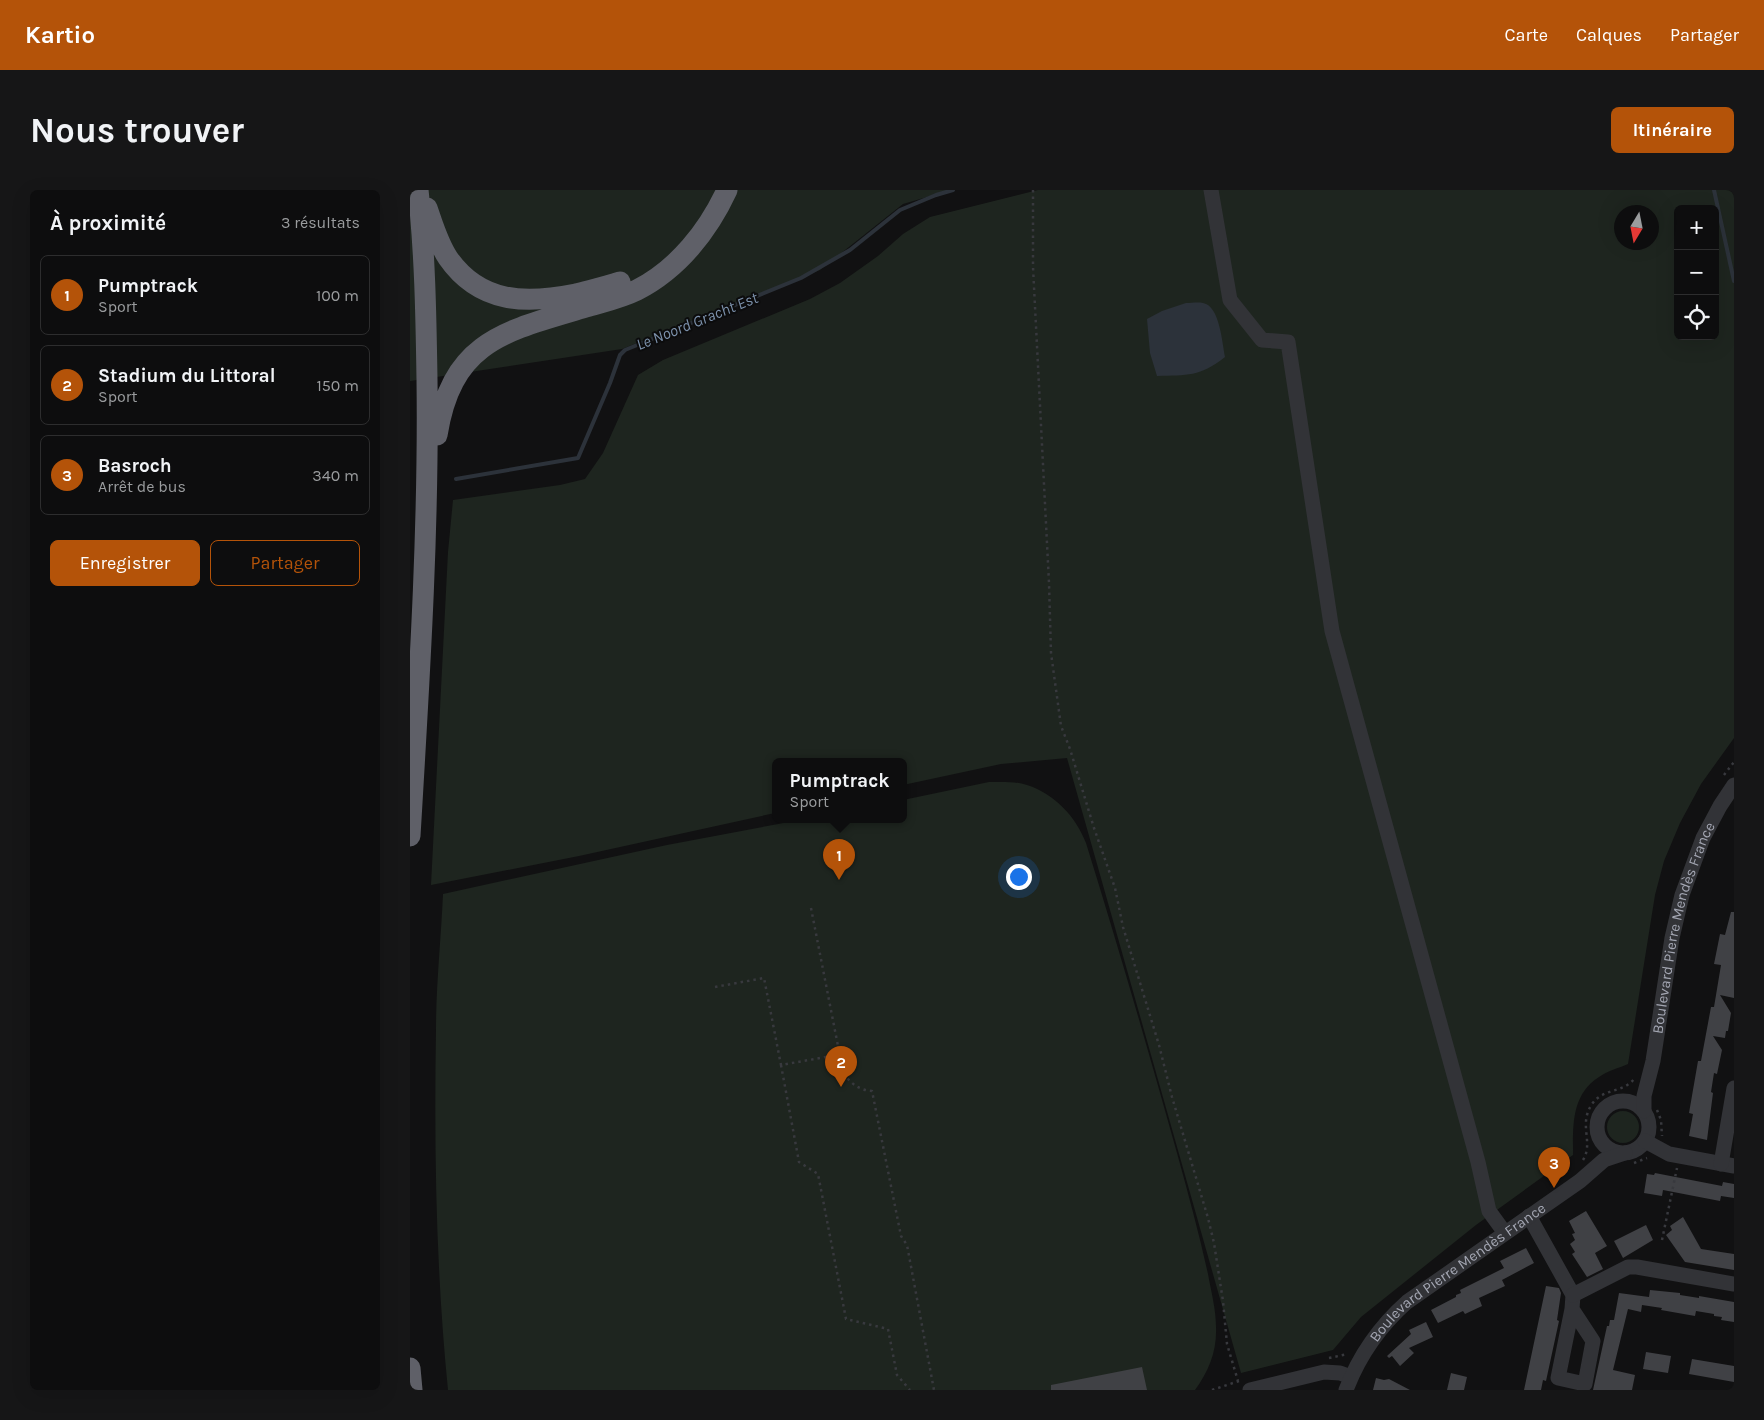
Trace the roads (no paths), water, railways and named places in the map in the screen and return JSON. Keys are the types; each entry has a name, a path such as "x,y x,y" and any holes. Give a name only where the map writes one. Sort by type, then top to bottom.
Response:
{"highway":[{"path":"419,190 440,243 458,270 477,286 490,293 521,300 557,298 603,287 638,273 662,257 682,238 698,215 711,190"},
{"path":"410,836 423,621 428,415 426,317 419,190"},
{"path":"426,528 437,436 443,407 452,382 470,358 490,343 518,329 621,296 653,280 678,261 699,237 716,213 727,190"},
{"path":"410,1368 412,1390"}],"street":[{"path":"1211,190 1230,300 1262,340 1288,342 1332,631 1490,1211 1505,1233"},
{"name":"Boulevard Pierre Mendès France","path":"1626,1101 1636,1096 1643,1077 1653,1061 1672,938 1682,895 1703,838 1734,785"},
{"name":"Boulevard Pierre Mendès France","path":"1643,1077 1644,1110"},
{"path":"1645,1142 1661,1151 1727,1165 1734,1088"},
{"path":"1585,1169 1597,1157 1600,1139 1597,1124 1602,1111 1611,1104 1626,1101 1644,1110 1648,1118 1649,1127 1645,1142 1636,1149 1625,1153 1610,1149 1600,1139"},
{"name":"Boulevard Pierre Mendès France","path":"1349,1384 1373,1340 1400,1309 1425,1288 1529,1216 1585,1169 1608,1158 1625,1153"},
{"path":"1529,1216 1572,1302 1622,1269 1633,1266 1734,1284"},
{"path":"1244,1385 1295,1384 1329,1372 1340,1373 1349,1384"}],"waterway":[{"name":"Le Noord Gracht Est","path":"456,479 578,458 620,355 625,350 801,278 850,250 900,210 953,190"},
{"path":"1714,190 1734,281"}],"place":[{"name":"Pumptrack","path":"839,880"},
{"name":"Stadium du Littoral","path":"841,1087"},
{"name":"Basroch","path":"1554,1188"}]}
